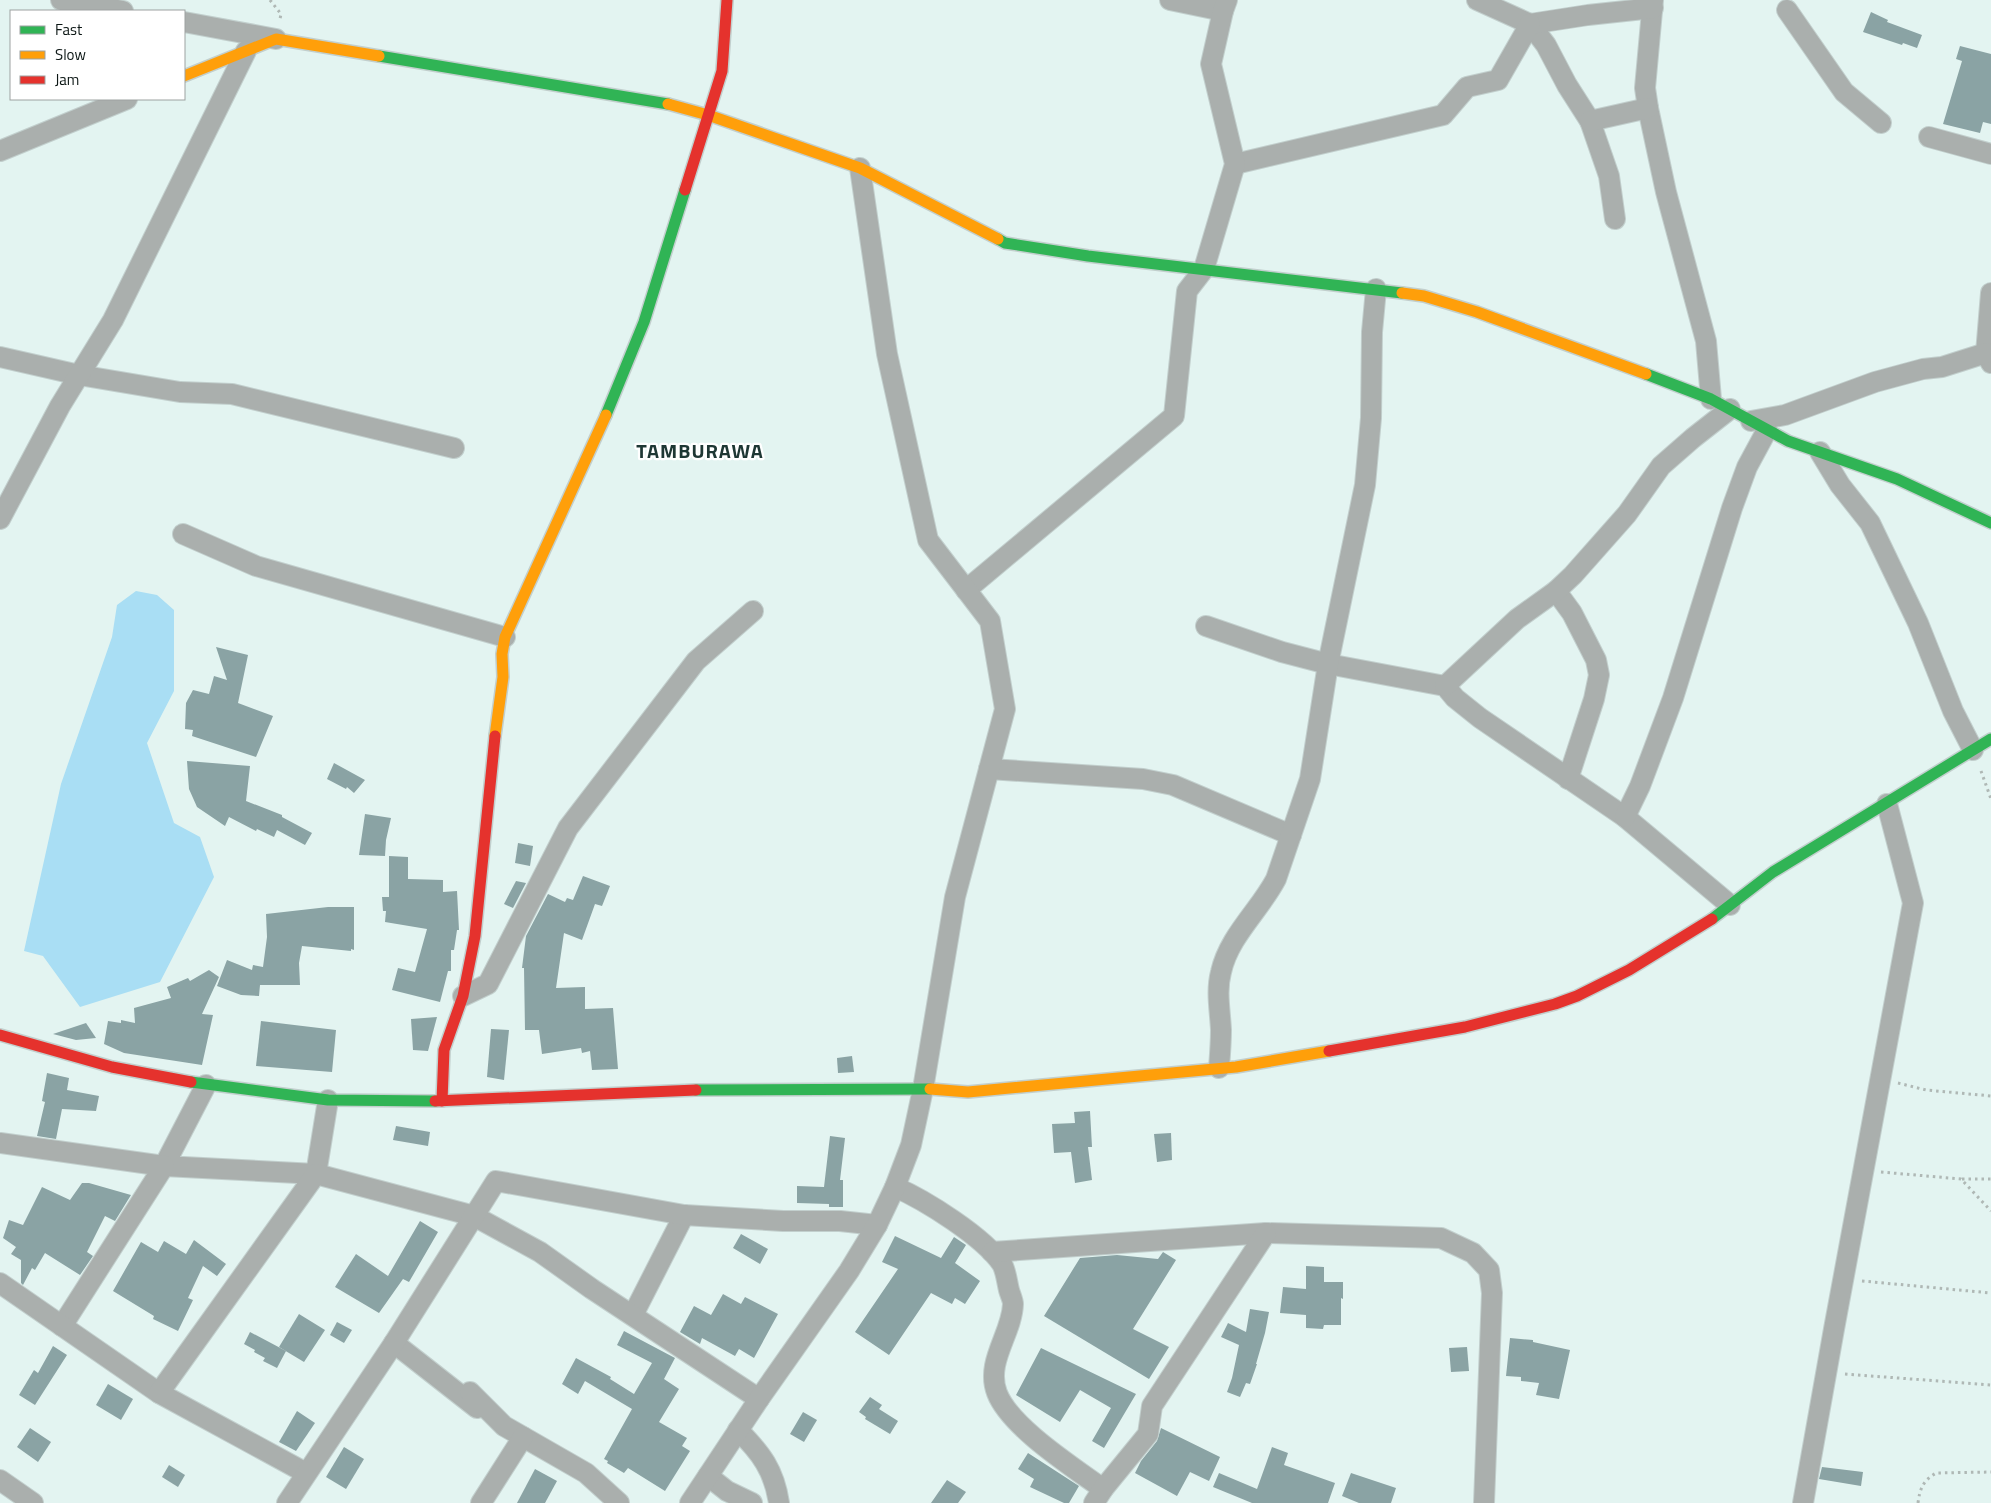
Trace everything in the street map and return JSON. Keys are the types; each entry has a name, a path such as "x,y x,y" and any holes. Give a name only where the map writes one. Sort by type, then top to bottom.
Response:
{"street":[{"path":"64,0 118,10"},
{"path":"442,1101 444,1050 463,996 475,936 490,773 503,678 502,654 505,637 594,443 644,322 722,71 724,21 727,0"},
{"path":"966,590 1174,416 1187,291 1204,269 1235,164 1211,64 1225,5 1170,0"},
{"path":"1477,0 1530,24 1546,45 1567,85 1590,121 1609,176 1614,219"},
{"path":"1530,24 1658,3 1650,27 1646,88 1648,108 1666,192 1706,341 1711,399"},
{"path":"1787,10 1844,92 1881,123"},
{"path":"185,22 663,103 708,115 860,168 1005,243 1088,256 1376,288 1424,296 1478,312 1560,341 1711,399 1788,441 1897,479 1991,523"},
{"path":"1235,164 1443,115 1467,87 1498,80 1530,24"},
{"path":"185,76 276,39"},
{"path":"0,519 38,446 113,320 246,51"},
{"path":"0,151 125,100"},
{"path":"1590,121 1648,108"},
{"path":"1929,136 1991,154"},
{"path":"690,1503 759,1399 849,1271 876,1225 895,1187 910,1145 923,1089 955,897 1005,709 990,621 928,540 887,354 860,168"},
{"path":"1219,1068 1221,1029 1218,993 1221,970 1240,932 1269,892 1310,779 1328,664 1365,485 1370,418 1372,332 1376,288"},
{"path":"1759,426 1875,382 1923,368 1942,367 1988,358 1991,293"},
{"path":"0,357 79,375 180,392 232,394 454,448"},
{"path":"1445,686 1517,619 1556,591 1599,547 1666,461 1730,409"},
{"path":"1625,817 1640,786 1673,698 1759,426"},
{"path":"1820,452 1840,485 1870,523 1918,624 1953,711 1973,750"},
{"path":"183,534 256,566 505,637"},
{"path":"1556,591 1572,613 1596,660 1599,675 1594,699 1568,779"},
{"path":"463,996 488,984 568,828 696,661 753,611"},
{"path":"1206,626 1282,652 1328,664 1445,686 1455,698 1480,718 1625,817 1730,905"},
{"path":"0,1035 112,1066 206,1085 328,1100 442,1101 719,1089 923,1089 968,1092 1236,1067 1455,1029 1538,1010 1577,996 1629,970 1709,922 1772,872 1887,804 1991,739"},
{"path":"989,769 1143,779 1165,784 1217,802 1291,835"},
{"path":"1803,1503 1913,903 1887,804"},
{"path":"62,1326 164,1166 206,1085"},
{"path":"159,1393 316,1174 328,1100"},
{"path":"0,1143 164,1166 316,1174 474,1216 540,1252 592,1289 759,1399"},
{"path":"287,1503 394,1343 496,1181 684,1215 783,1221 840,1221 876,1225"},
{"path":"895,1187 911,1194 968,1230 992,1252 1003,1266 1013,1304 999,1346 994,1382 996,1392 1003,1405 1021,1425 1054,1453 1099,1496 1148,1434 1152,1406 1266,1233"},
{"path":"633,1315 684,1215"},
{"path":"992,1252 1266,1233 1441,1238 1473,1253 1489,1270 1492,1293 1484,1503"},
{"path":"0,1283 159,1393 306,1473"},
{"path":"394,1343 521,1439 586,1473 619,1503"},
{"path":"470,1392 504,1426 521,1439"},
{"path":"738,1430 756,1448 768,1466 776,1485 779,1503"},
{"path":"481,1503 521,1439"},
{"path":"708,1476 728,1491 752,1503"},
{"path":"0,1480 33,1503"}],"path":[{"path":"1973,750 1991,799"},
{"path":"1880,1079 1926,1090 1991,1096"},
{"path":"1863,1170 1961,1179 1991,1179"},
{"path":"1961,1179 1991,1211"},
{"path":"1843,1279 1991,1293"},
{"path":"1826,1373 1991,1385"},
{"path":"1918,1503 1920,1487 1928,1478 1936,1473 1991,1472"}],"water":[{"path":"136,591 157,595 174,610 174,691 147,743 174,823 200,837 214,877 160,982 80,1007 43,956 24,951 61,784 112,637 117,605"}],"building":[{"path":"1871,12 1888,20 1887,22 1922,35 1917,48 1863,32"},
{"path":"1960,46 1991,54 1991,124 1983,122 1980,133 1943,124 1962,61 1956,59"},
{"path":"216,647 248,655 238,703 273,716 256,757 192,736 193,730 185,729 186,703 193,690 209,694 214,676 227,680"},
{"path":"187,761 250,766 246,801 282,815 282,817 312,833 305,845 277,830 274,837 257,829 256,831 229,817 225,826 197,807 189,789"},
{"path":"334,763 365,780 354,793 347,787 346,789 327,779"},
{"path":"365,814 391,818 386,840 385,856 359,855"},
{"path":"518,843 533,846 530,866 515,863"},
{"path":"389,856 408,857 408,879 443,880 443,892 457,891 459,930 457,930 454,950 451,950 451,971 448,971 440,1002 392,990 398,968 415,972 427,929 385,922 386,911 383,911 382,897 389,897"},
{"path":"583,876 610,886 602,906 595,904 582,940 564,933 556,988 585,987 585,1009 613,1008 618,1069 592,1070 590,1051 582,1053 581,1048 542,1054 539,1030 525,1030 524,968 522,968 526,936 548,894 565,902 567,898 573,900"},
{"path":"516,881 526,883 513,908 504,904"},
{"path":"328,907 354,907 354,950 302,946 299,963 300,985 260,985 259,996 241,995 217,986 227,960 252,970 253,965 263,967 267,937 266,914"},
{"path":"209,970 219,977 202,1014 213,1015 202,1065 124,1053 104,1044 108,1021 121,1023 121,1020 135,1023 134,1008 171,998 167,987 188,978 190,981"},
{"path":"437,1017 428,1051 413,1050 411,1019"},
{"path":"261,1021 336,1030 332,1072 256,1066"},
{"path":"86,1023 96,1038 76,1040 53,1034"},
{"path":"491,1029 509,1030 504,1080 487,1077"},
{"path":"852,1056 854,1072 838,1073 837,1058"},
{"path":"47,1073 69,1078 67,1090 99,1096 96,1111 62,1109 56,1139 37,1136 45,1102 42,1101"},
{"path":"1090,1111 1092,1147 1088,1147 1092,1180 1075,1183 1071,1152 1054,1153 1052,1124 1075,1123 1074,1112"},
{"path":"396,1126 430,1132 428,1146 393,1140"},
{"path":"1171,1133 1172,1160 1157,1162 1154,1134"},
{"path":"830,1136 845,1138 840,1180 843,1180 843,1207 829,1207 829,1204 797,1203 797,1186 824,1187"},
{"path":"82,1183 89,1183 131,1195 115,1221 105,1216 87,1252 93,1256 80,1275 45,1253 35,1270 32,1268 23,1285 21,1283 21,1260 11,1254 16,1247 3,1238 9,1220 23,1225 42,1187 70,1200"},
{"path":"420,1221 438,1232 409,1282 403,1279 379,1313 335,1287 356,1254 388,1276"},
{"path":"741,1234 768,1249 760,1264 733,1248"},
{"path":"895,1236 941,1258 954,1237 966,1245 955,1263 980,1281 965,1304 955,1298 952,1304 931,1293 889,1355 855,1332 898,1269 882,1262"},
{"path":"194,1240 226,1264 217,1276 203,1266 188,1298 193,1300 178,1331 153,1319 154,1316 113,1291 141,1242 158,1252 164,1241 186,1254"},
{"path":"1163,1252 1176,1260 1133,1329 1169,1347 1149,1379 1044,1316 1080,1258 1117,1255 1158,1259"},
{"path":"1306,1266 1324,1267 1324,1282 1343,1282 1341,1325 1324,1325 1323,1329 1306,1328 1306,1315 1280,1313 1283,1287 1306,1289"},
{"path":"723,1294 741,1304 745,1297 778,1314 754,1358 739,1349 735,1356 702,1338 700,1344 680,1332 694,1306 711,1315"},
{"path":"1250,1309 1269,1312 1257,1364 1250,1384 1246,1383 1240,1397 1227,1392 1239,1345 1221,1337 1228,1323 1246,1332"},
{"path":"299,1314 325,1330 304,1362 279,1347"},
{"path":"337,1322 352,1330 344,1343 330,1335"},
{"path":"624,1331 675,1358 664,1379 679,1389 659,1422 687,1438 682,1446 690,1451 665,1491 628,1468 624,1473 607,1463 608,1461 604,1459 632,1409 585,1381 578,1394 562,1384 576,1358 611,1377 610,1379 634,1394 652,1363 617,1345"},
{"path":"250,1332 286,1351 277,1368 263,1361 265,1358 244,1344"},
{"path":"1510,1338 1533,1340 1533,1342 1570,1350 1559,1399 1536,1395 1539,1383 1521,1381 1521,1377 1506,1376"},
{"path":"53,1346 67,1355 35,1405 19,1395 34,1370 38,1373"},
{"path":"1467,1347 1469,1371 1451,1372 1449,1348"},
{"path":"1041,1348 1136,1394 1104,1448 1092,1441 1111,1408 1080,1390 1060,1422 1016,1395"},
{"path":"108,1384 133,1399 121,1420 96,1405"},
{"path":"870,1397 882,1405 879,1409 898,1421 890,1434 865,1419 866,1417 859,1412"},
{"path":"297,1411 315,1423 296,1451 279,1442"},
{"path":"803,1412 817,1420 804,1442 790,1434"},
{"path":"30,1428 51,1442 38,1462 17,1447"},
{"path":"1161,1428 1220,1457 1209,1481 1190,1472 1177,1496 1135,1473 1141,1461 1157,1441"},
{"path":"344,1447 364,1459 346,1489 326,1477"},
{"path":"1272,1447 1288,1453 1284,1465 1335,1483 1328,1503 1252,1503 1213,1487 1219,1473 1257,1489"},
{"path":"1028,1453 1079,1486 1069,1503 1064,1503 1030,1487 1034,1479 1018,1469"},
{"path":"169,1465 185,1475 178,1487 162,1477"},
{"path":"1822,1467 1863,1472 1861,1486 1819,1479"},
{"path":"535,1469 557,1481 545,1503 517,1503"},
{"path":"1351,1473 1396,1488 1391,1503 1359,1503 1342,1496"},
{"path":"947,1480 966,1492 958,1503 931,1503"}],"traffic: fast":[{"path":"379,56 668,104"},
{"path":"606,415 644,322 685,190"},
{"path":"998,239 1005,243 1088,256 1402,293"},
{"path":"1646,374 1711,399 1788,441 1897,479 1991,523"},
{"path":"1712,919 1773,872 1991,739"},
{"path":"191,1082 328,1100 435,1101"},
{"path":"696,1090 930,1089"}],"traffic: slow":[{"path":"185,76 276,39 379,56"},
{"path":"668,104 708,115 860,168 998,239"},
{"path":"1402,293 1424,296 1477,312 1646,374"},
{"path":"495,736 503,677 502,654 505,637 606,415"},
{"path":"930,1089 968,1092 1236,1067 1329,1051"}],"traffic: jam":[{"path":"685,190 722,71 727,0"},
{"path":"442,1101 444,1050 463,996 475,936 495,736"},
{"path":"1329,1051 1465,1027 1555,1004 1577,996 1629,970 1712,919"},
{"path":"0,1035 112,1067 191,1082"},
{"path":"435,1101 696,1090"}],"district":[{"name":"TAMBURAWA","path":"700,451"}]}
